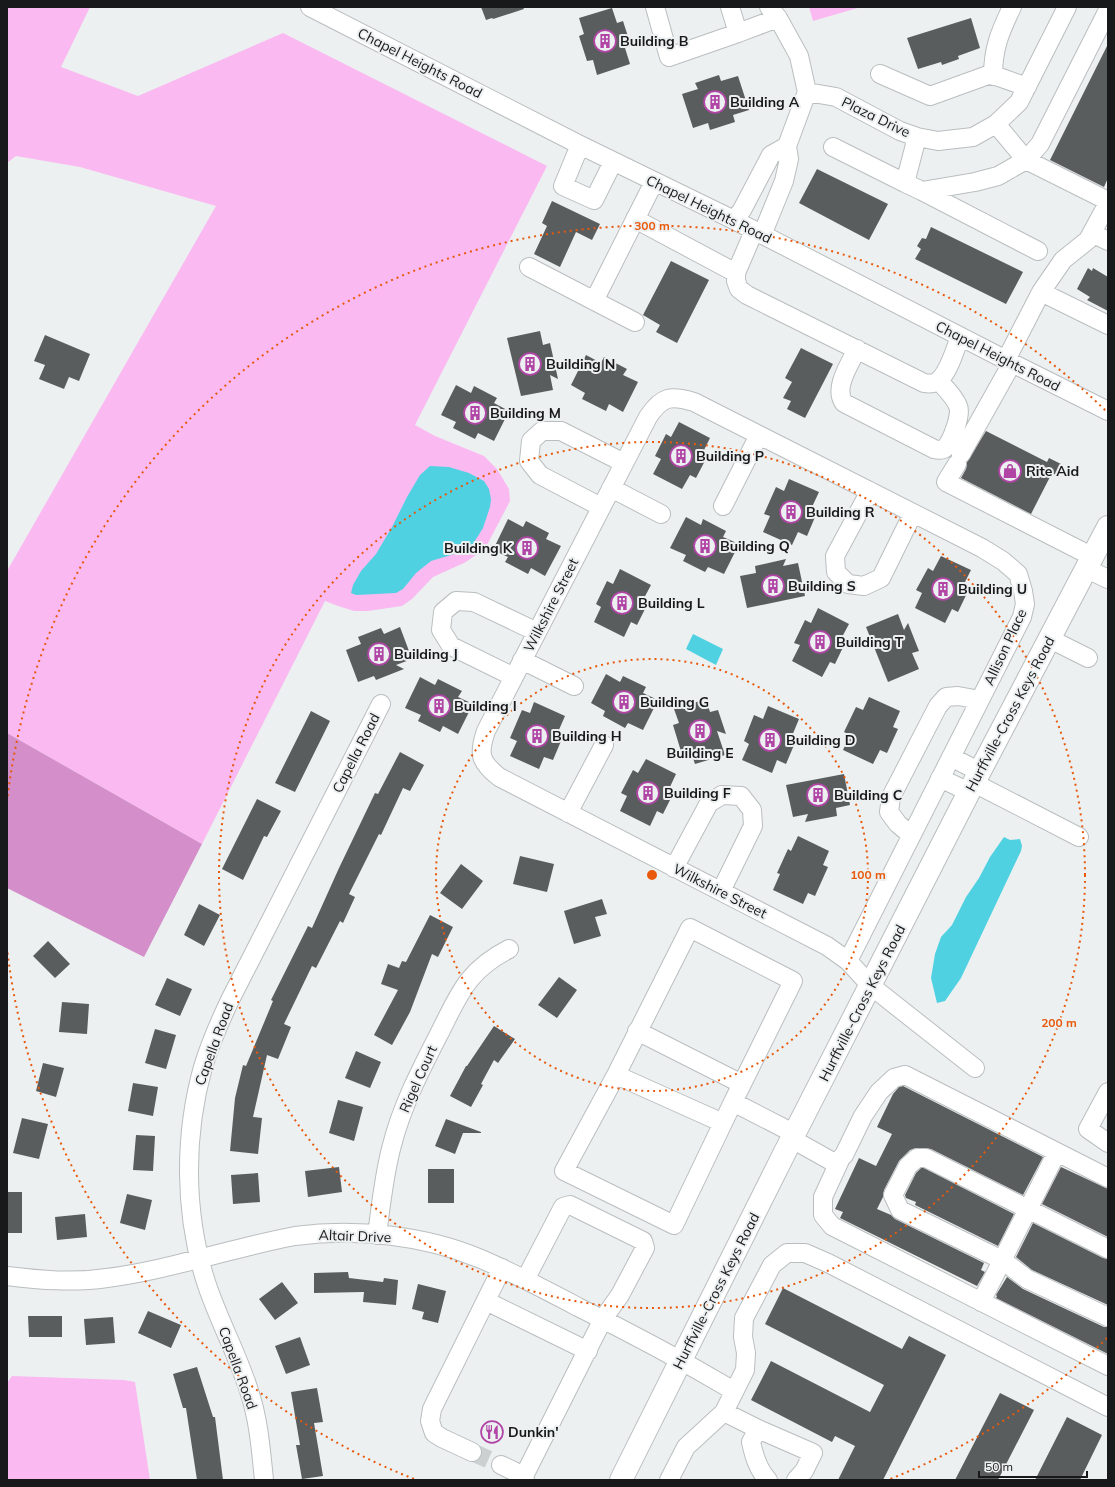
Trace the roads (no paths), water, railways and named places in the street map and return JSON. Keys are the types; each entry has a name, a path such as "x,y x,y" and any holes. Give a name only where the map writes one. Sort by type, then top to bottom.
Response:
{"main road":[{"name":"Hurffville-Cross Keys Road","path":"621,1480 974,782 1108,527"}],"street":[{"name":"Chapel Heights Road","path":"310,7 613,162 734,220 960,337 1108,411"},
{"path":"655,7 669,56 738,33 774,13 799,56 807,92 787,146 789,158 784,181 736,273 736,281 739,289 747,295 924,383 931,384 939,381 960,337"},
{"path":"730,7 738,33"},
{"path":"993,76 993,58 1000,31 1012,7"},
{"name":"Plaza Drive","path":"807,92 836,97 900,131 917,137 938,141 974,137 996,124 1019,102 1067,7"},
{"path":"922,191 975,182 998,176 1026,160 1040,144 1108,10"},
{"path":"880,74 930,96 988,75 1026,87"},
{"path":"996,124 1026,160 1108,202 1088,240 1063,260 1041,292 989,404 946,482 1049,534 1090,563 1108,579"},
{"path":"905,183 917,137"},
{"path":"580,145 563,186 594,200 613,162"},
{"path":"734,220 742,210 771,155 787,146"},
{"path":"833,147 1038,251"},
{"path":"594,301 654,182"},
{"path":"635,219 736,273"},
{"path":"1092,233 1108,241"},
{"path":"529,267 635,322"},
{"path":"1041,292 1108,324"},
{"path":"857,349 841,383 841,399 844,403 934,449 941,450 946,447 960,414 959,407 954,398 939,381"},
{"name":"Wilkshire Street","path":"975,1068 871,986 848,961 827,946 499,777 487,768 481,756 482,744 486,731 648,417 656,405 668,398 681,398 694,402 982,548"},
{"path":"602,506 540,475 529,461 532,441 542,431 561,431 624,463"},
{"path":"724,506 759,435"},
{"path":"611,488 662,514"},
{"path":"870,491 835,556 836,572 848,584 864,586 881,578 913,513"},
{"name":"Allison Place","path":"848,961 1022,617 1025,604 1018,574 1003,561 982,548"},
{"path":"514,677 451,646 440,630 443,612 456,601 474,602 537,632"},
{"path":"1050,639 1088,658"},
{"path":"522,660 574,686"},
{"path":"911,836 898,824 889,812 891,797 938,706 946,697 958,696 980,700"},
{"name":"Capella Road","path":"264,1480 256,1421 250,1395 205,1279 194,1232 189,1165 192,1126 203,1066 218,1025 381,704"},
{"path":"568,813 604,745"},
{"path":"951,758 974,782 1079,837"},
{"path":"940,778 974,782"},
{"path":"674,868 708,803 722,795 740,796 752,810 753,826 721,891"},
{"path":"690,928 793,981 674,1225 564,1171 616,1075 637,1031 690,928"},
{"name":"Rigel Court","path":"377,1235 384,1183 392,1146 402,1113 415,1081 462,988 471,976 488,961 509,949"},
{"path":"637,1031 742,1084"},
{"path":"616,1075 723,1123"},
{"path":"1108,1178 906,1075 894,1078 879,1092 840,1160 823,1197 823,1215 832,1226 885,1251 981,1302 1108,1366"},
{"path":"1108,1092 1088,1129 1108,1143"},
{"path":"733,1102 794,1137 833,1162 840,1160"},
{"path":"981,1302 1057,1152"},
{"path":"1108,1249 926,1158 917,1158 908,1166 893,1194 900,1210 1002,1260 1027,1279 1108,1317"},
{"path":"501,1465 525,1478 603,1319 620,1295 645,1248 643,1241 570,1205 563,1207 525,1280"},
{"name":"Altair Drive","path":"7,1276 67,1281 106,1279 138,1273 294,1236 339,1233 377,1235 415,1240 446,1247 502,1268 681,1360 734,1391"},
{"path":"669,1480 686,1447 724,1412 744,1370 746,1354 743,1337 744,1318 772,1265 787,1253 805,1253 1108,1407"},
{"path":"472,1452 434,1433 430,1417 432,1409 502,1268"},
{"path":"486,1301 588,1351"},
{"path":"724,1412 758,1429 813,1453 804,1471 796,1480"},
{"path":"758,1429 751,1442 755,1460 763,1475 768,1480"}],"water":[{"path":"430,466 449,467 469,473 484,481 489,489 491,499 483,528 473,544 461,552 431,561 416,573 403,589 396,593 356,595 351,593 353,585 361,571 376,554 420,475"},
{"path":"693,634 723,649 716,665 686,649"},
{"path":"1004,837 1010,840 1020,839 1022,846 1021,851 961,978 945,1001 937,1003 931,978 935,954 941,937 952,925 966,897"}],"tunnel":[{"path":"472,1452 501,1465"}],"place":[{"name":"Building B","path":"605,41"},
{"name":"Building A","path":"715,102"},
{"name":"Building N","path":"530,364"},
{"name":"Building M","path":"475,413"},
{"name":"Building P","path":"681,456"},
{"name":"Rite Aid","path":"1010,471"},
{"name":"Building R","path":"791,512"},
{"name":"Building Q","path":"705,546"},
{"name":"Building K","path":"527,548"},
{"name":"Building S","path":"773,586"},
{"name":"Building U","path":"943,589"},
{"name":"Building L","path":"622,603"},
{"name":"Building T","path":"820,642"},
{"name":"Building J","path":"379,654"},
{"name":"Building G","path":"624,702"},
{"name":"Building I","path":"439,706"},
{"name":"Building E","path":"700,731"},
{"name":"Building H","path":"537,736"},
{"name":"Building D","path":"770,740"},
{"name":"Building F","path":"648,793"},
{"name":"Building C","path":"818,795"},
{"name":"Dunkin'","path":"492,1432"}]}
